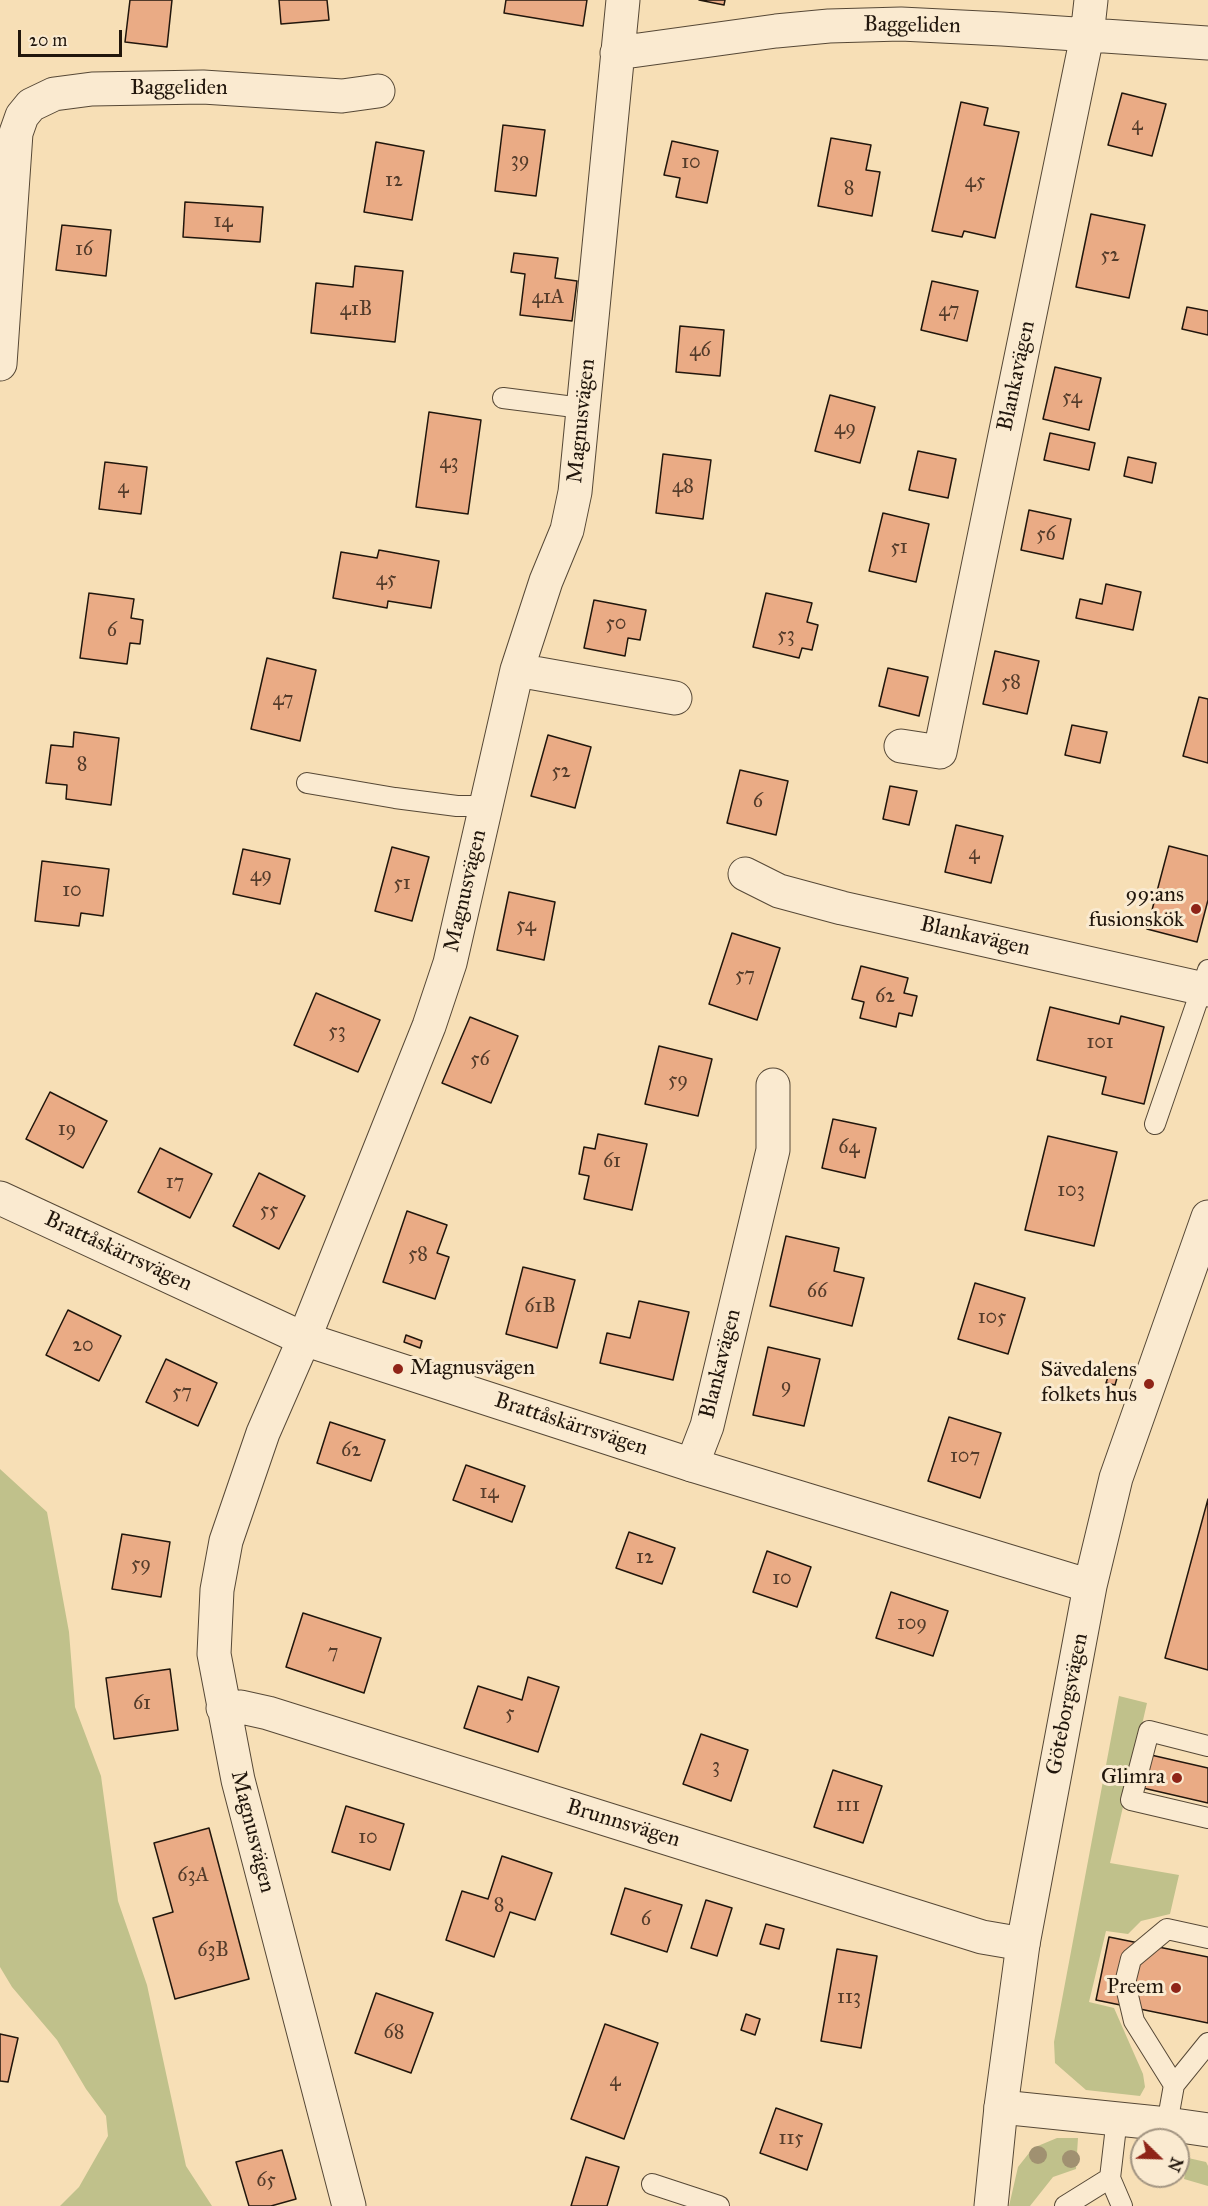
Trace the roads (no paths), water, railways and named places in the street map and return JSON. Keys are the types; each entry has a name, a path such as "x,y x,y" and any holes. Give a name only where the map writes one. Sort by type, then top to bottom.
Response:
{"street":[{"name":"Magnusvägen","path":"349,2206 238,1780 214,1654 217,1590 226,1541 263,1434 304,1339 429,1026 450,963 517,670 546,580 567,530 575,492 599,256 616,53 623,0"},
{"name":"Blankavägen","path":"902,746 940,752 1087,36 1091,0"},
{"name":"Baggeliden","path":"616,53 829,26 901,24 1002,28 1087,36 1208,43"},
{"name":"Baggeliden","path":"8,133 32,105 54,94 92,89 203,87 342,96 378,91"},
{"path":"0,364 8,133"},
{"path":"517,670 675,698"},
{"name":"Blankavägen","path":"745,874 779,891 833,906 1206,983"},
{"name":"Blankavägen","path":"692,1465 707,1426 773,1150 773,1085"},
{"name":"Brattåskärrsvägen","path":"0,1198 304,1339 692,1465 1090,1586"},
{"name":"Göteborgsvägen","path":"991,2206 1001,2107 1023,1944 1090,1586 1116,1478 1208,1217"},
{"name":"Brunnsvägen","path":"223,1708 241,1707 268,1713 975,1935 1023,1944"},
{"path":"1001,2107 1117,2118 1208,2130"}],"lane":[{"path":"502,398 582,408"},
{"path":"307,783 394,798 457,806 485,806"},
{"path":"1155,1124 1206,983"},
{"path":"1208,1746 1149,1731 1131,1800 1208,1818"},
{"path":"1174,2085 1134,2021 1125,1983 1131,1959 1167,1929 1208,1938"},
{"path":"1167,2124 1174,2085 1208,2043"},
{"path":"1117,2118 1110,2178 1122,2206"},
{"path":"1065,2206 1110,2178"},
{"path":"652,2184 719,2206"}],"place":[{"name":"99:ans fusionskök","path":"1196,909"},
{"name":"Magnusvägen","path":"398,1369"},
{"name":"Sävedalens folkets hus","path":"1149,1384"},
{"name":"Glimra","path":"1177,1778"},
{"name":"Preem","path":"1176,1988"}]}
